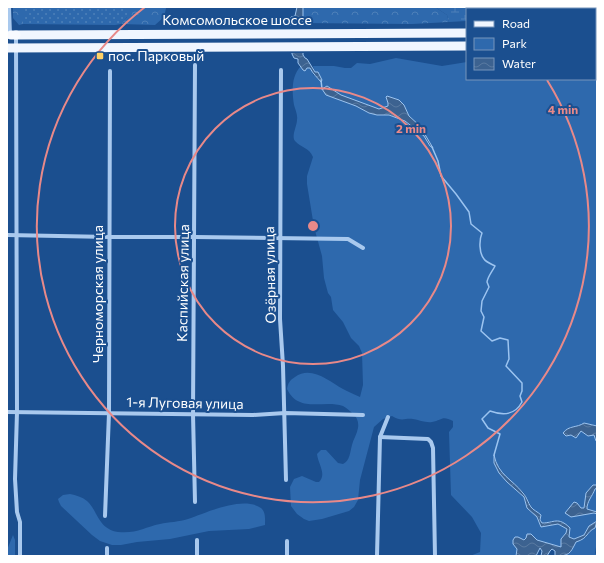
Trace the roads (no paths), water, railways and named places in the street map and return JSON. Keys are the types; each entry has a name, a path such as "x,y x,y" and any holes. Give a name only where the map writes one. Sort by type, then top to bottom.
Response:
{"main road":[{"name":"Комсомольское шоссе","path":"11,35 466,33"},
{"name":"Комсомольское шоссе","path":"7,48 17,50 466,46"}],"street":[{"path":"9,7 11,35 17,50 15,480 17,512 20,522 20,556"},
{"name":"Каспийская улица","path":"194,65 195,237 193,414 195,502"},
{"name":"Озёрная улица","path":"281,70 280,319 285,414 286,480"},
{"name":"Черноморская улица","path":"105,516 109,413 110,71"},
{"path":"7,235 348,239 363,248"},
{"name":"1-я Луговая улица","path":"7,412 363,415"},
{"path":"377,556 380,437 388,418"},
{"path":"380,437 428,439 431,442 433,448 435,556"},
{"path":"196,540 197,556"},
{"path":"287,541 287,556"},
{"path":"107,548 107,556"}],"water":[{"path":"297,7 303,7 303,55 315,72 318,72 322,80 321,82 310,68 307,68 305,71 303,70 298,63 298,59 294,58 292,54 291,24 289,21 291,17 295,16"},
{"path":"327,86 341,95 379,109 388,106 387,96 399,100 404,105 409,116 420,126 433,148 424,136 405,121 389,115 369,113 356,106 326,95 322,89"},
{"path":"584,423 597,426 597,441 594,435 588,436 581,431 576,438 571,435 566,436 563,433 565,430"},
{"path":"494,455 502,472 519,488 532,508 541,515 540,520 542,523 559,521 566,524 570,528 569,537 574,539 584,535 589,526 597,521 595,528 583,539 576,542 570,552 566,555 555,556 555,551 552,549 547,556 541,556 542,551 540,548 536,556 516,556 517,549 513,544 515,537 524,540 527,534 531,534 537,540 561,547 561,539 566,533 567,529 558,524 541,527 537,517 527,508 524,497 499,473 494,463"},
{"path":"593,485 597,485 597,488 589,501 587,509 597,512 597,514 594,513 571,517 565,513 574,502 581,508 584,508 586,493"}],"waterway":[{"path":"321,80 323,89"},
{"path":"432,147 438,161 441,176 469,212 471,224 482,233 480,239 482,256 486,261 495,266 488,278 487,282 489,287 482,301 481,311 484,317 481,331 492,341 500,338 508,340 509,359 506,366 522,383 522,391 520,396 522,402 516,410 504,414 490,411 482,419 488,428 500,434 494,455"}],"place":[{"name":"пос. Парковый","path":"100,56"}]}
